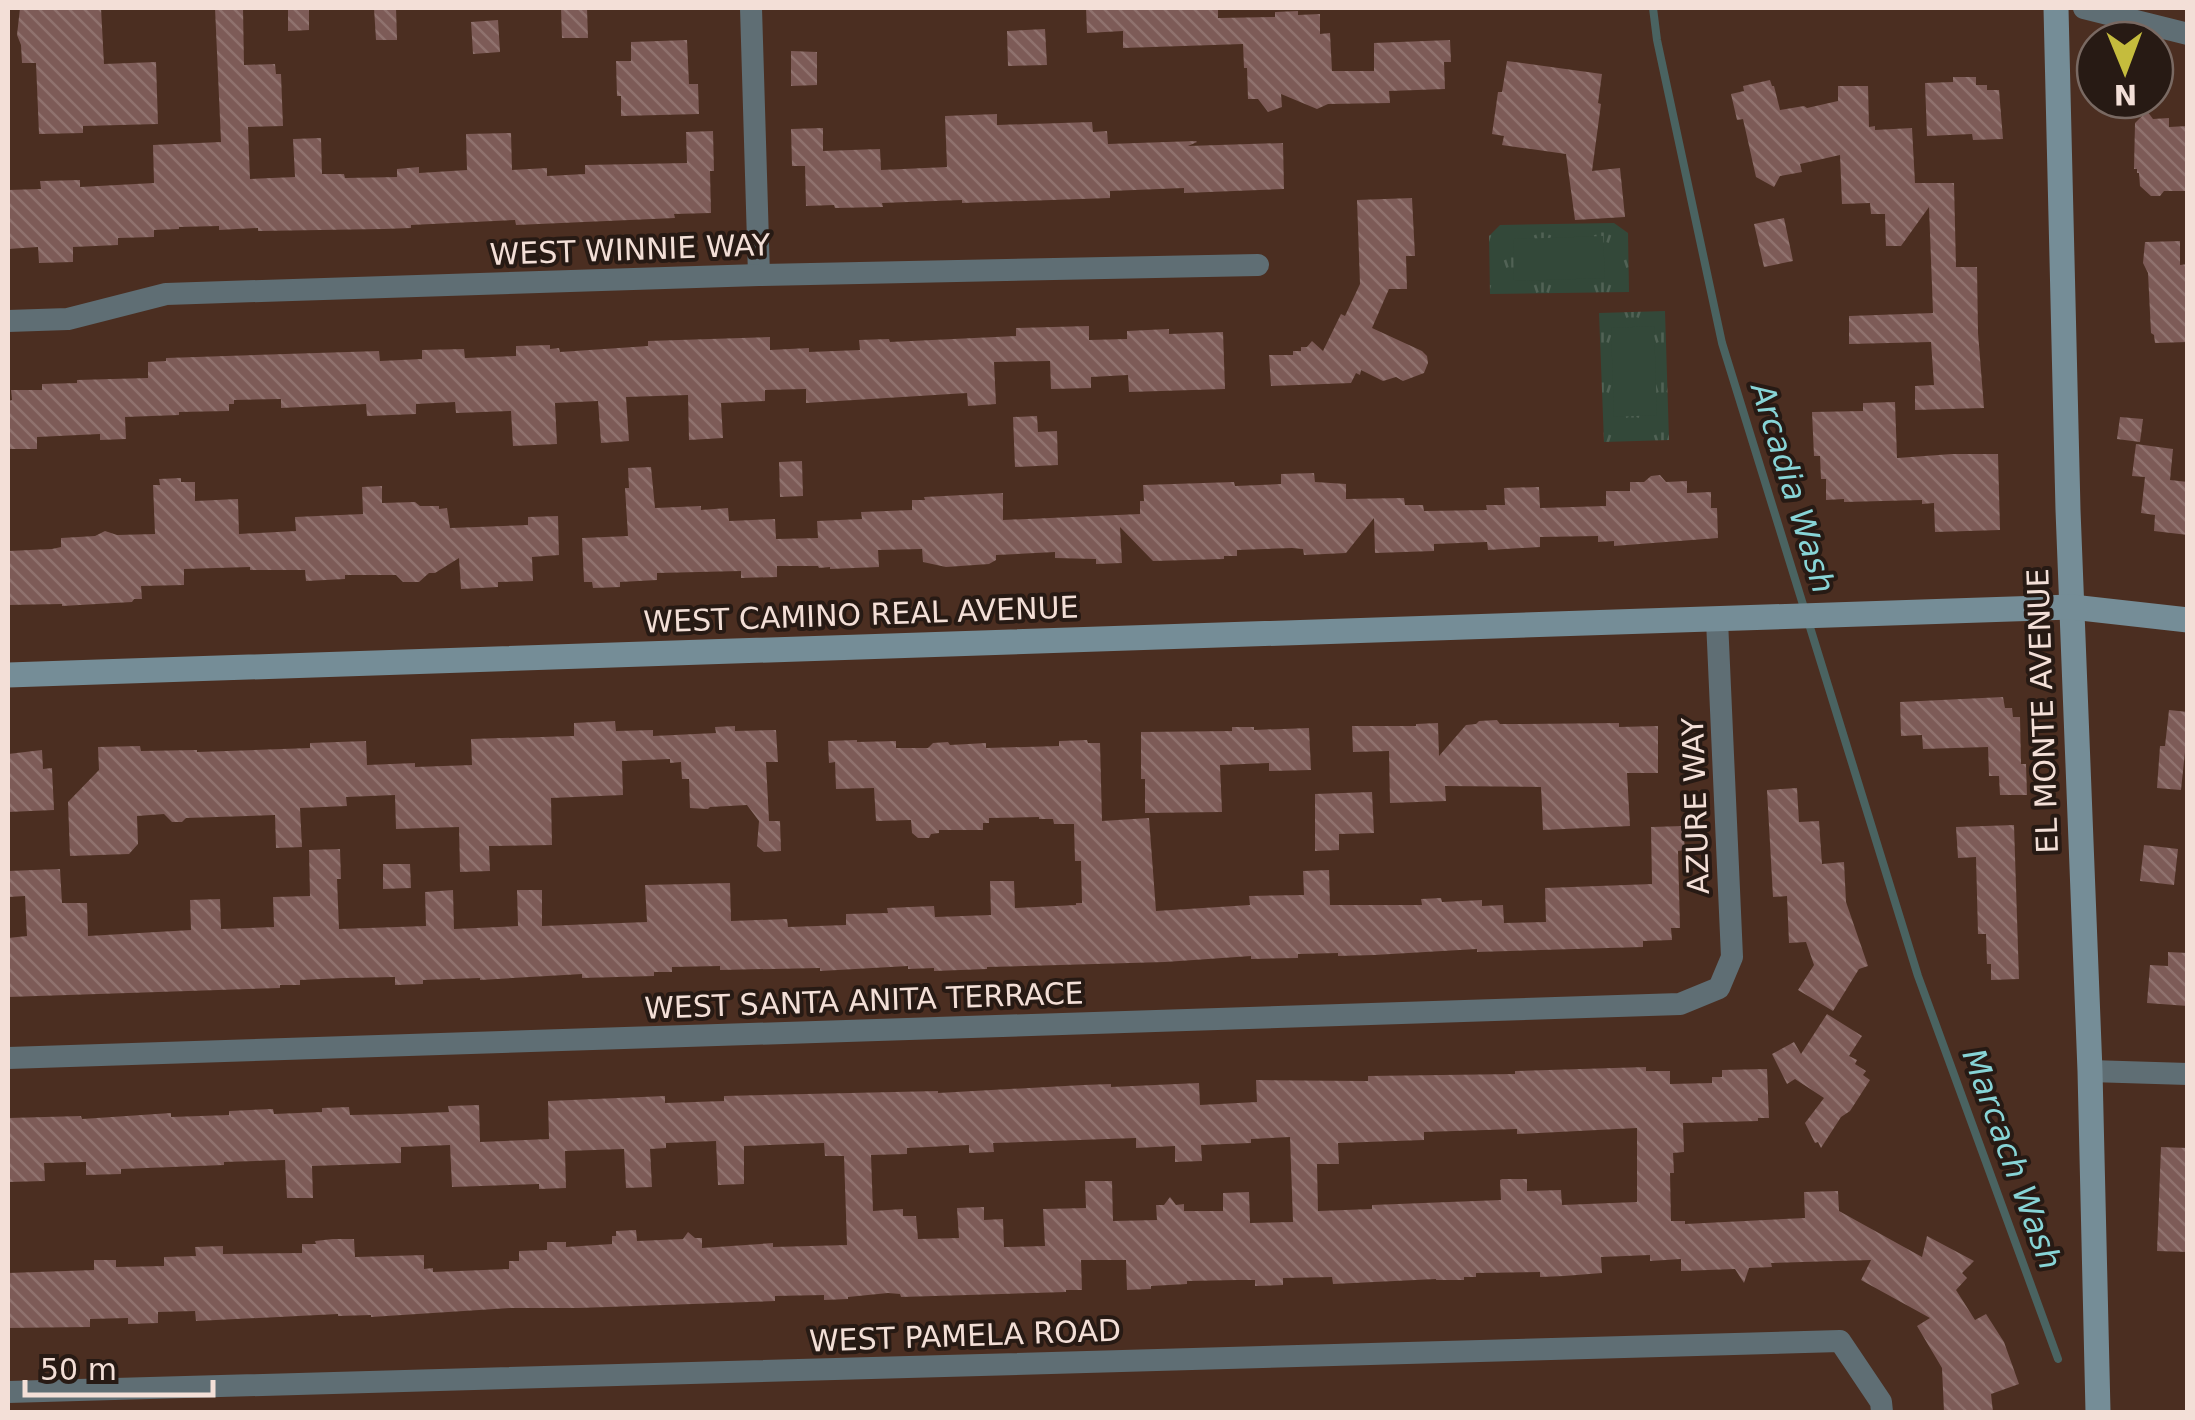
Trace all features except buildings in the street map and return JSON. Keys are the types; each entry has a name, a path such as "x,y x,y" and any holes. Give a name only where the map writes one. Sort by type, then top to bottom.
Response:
{"street":[{"path":"751,8 759,275"},
{"name":"EL MONTE AVENUE","path":"2056,8 2098,1412"},
{"path":"2084,8 2188,34"},
{"name":"WEST WINNIE WAY","path":"8,321 68,319 166,294 759,275 1258,265"},
{"name":"WEST CAMINO REAL AVENUE","path":"8,675 2072,607 2188,620"},
{"name":"AZURE WAY","path":"1718,620 1732,957 1719,988"},
{"name":"WEST SANTA ANITA TERRACE","path":"8,1058 1680,1004 1719,988"},
{"path":"2090,1072 2188,1074"},
{"name":"WEST PAMELA ROAD","path":"8,1392 1840,1341 1881,1402 1882,1412"}],"green space":[{"path":"1614,223 1628,233 1629,292 1490,294 1489,236 1500,225"},
{"path":"1603,236 1605,278 1514,281 1513,239"},
{"path":"1665,311 1669,440 1604,442 1599,313"},
{"path":"1654,326 1657,415 1614,417 1611,328"}],"waterway":[{"name":"Arcadia Wash","path":"1653,8 1722,343 1918,976 2058,1359"}],"water label":[{"name":"Marcach Wash","path":"2012,1159"}]}
